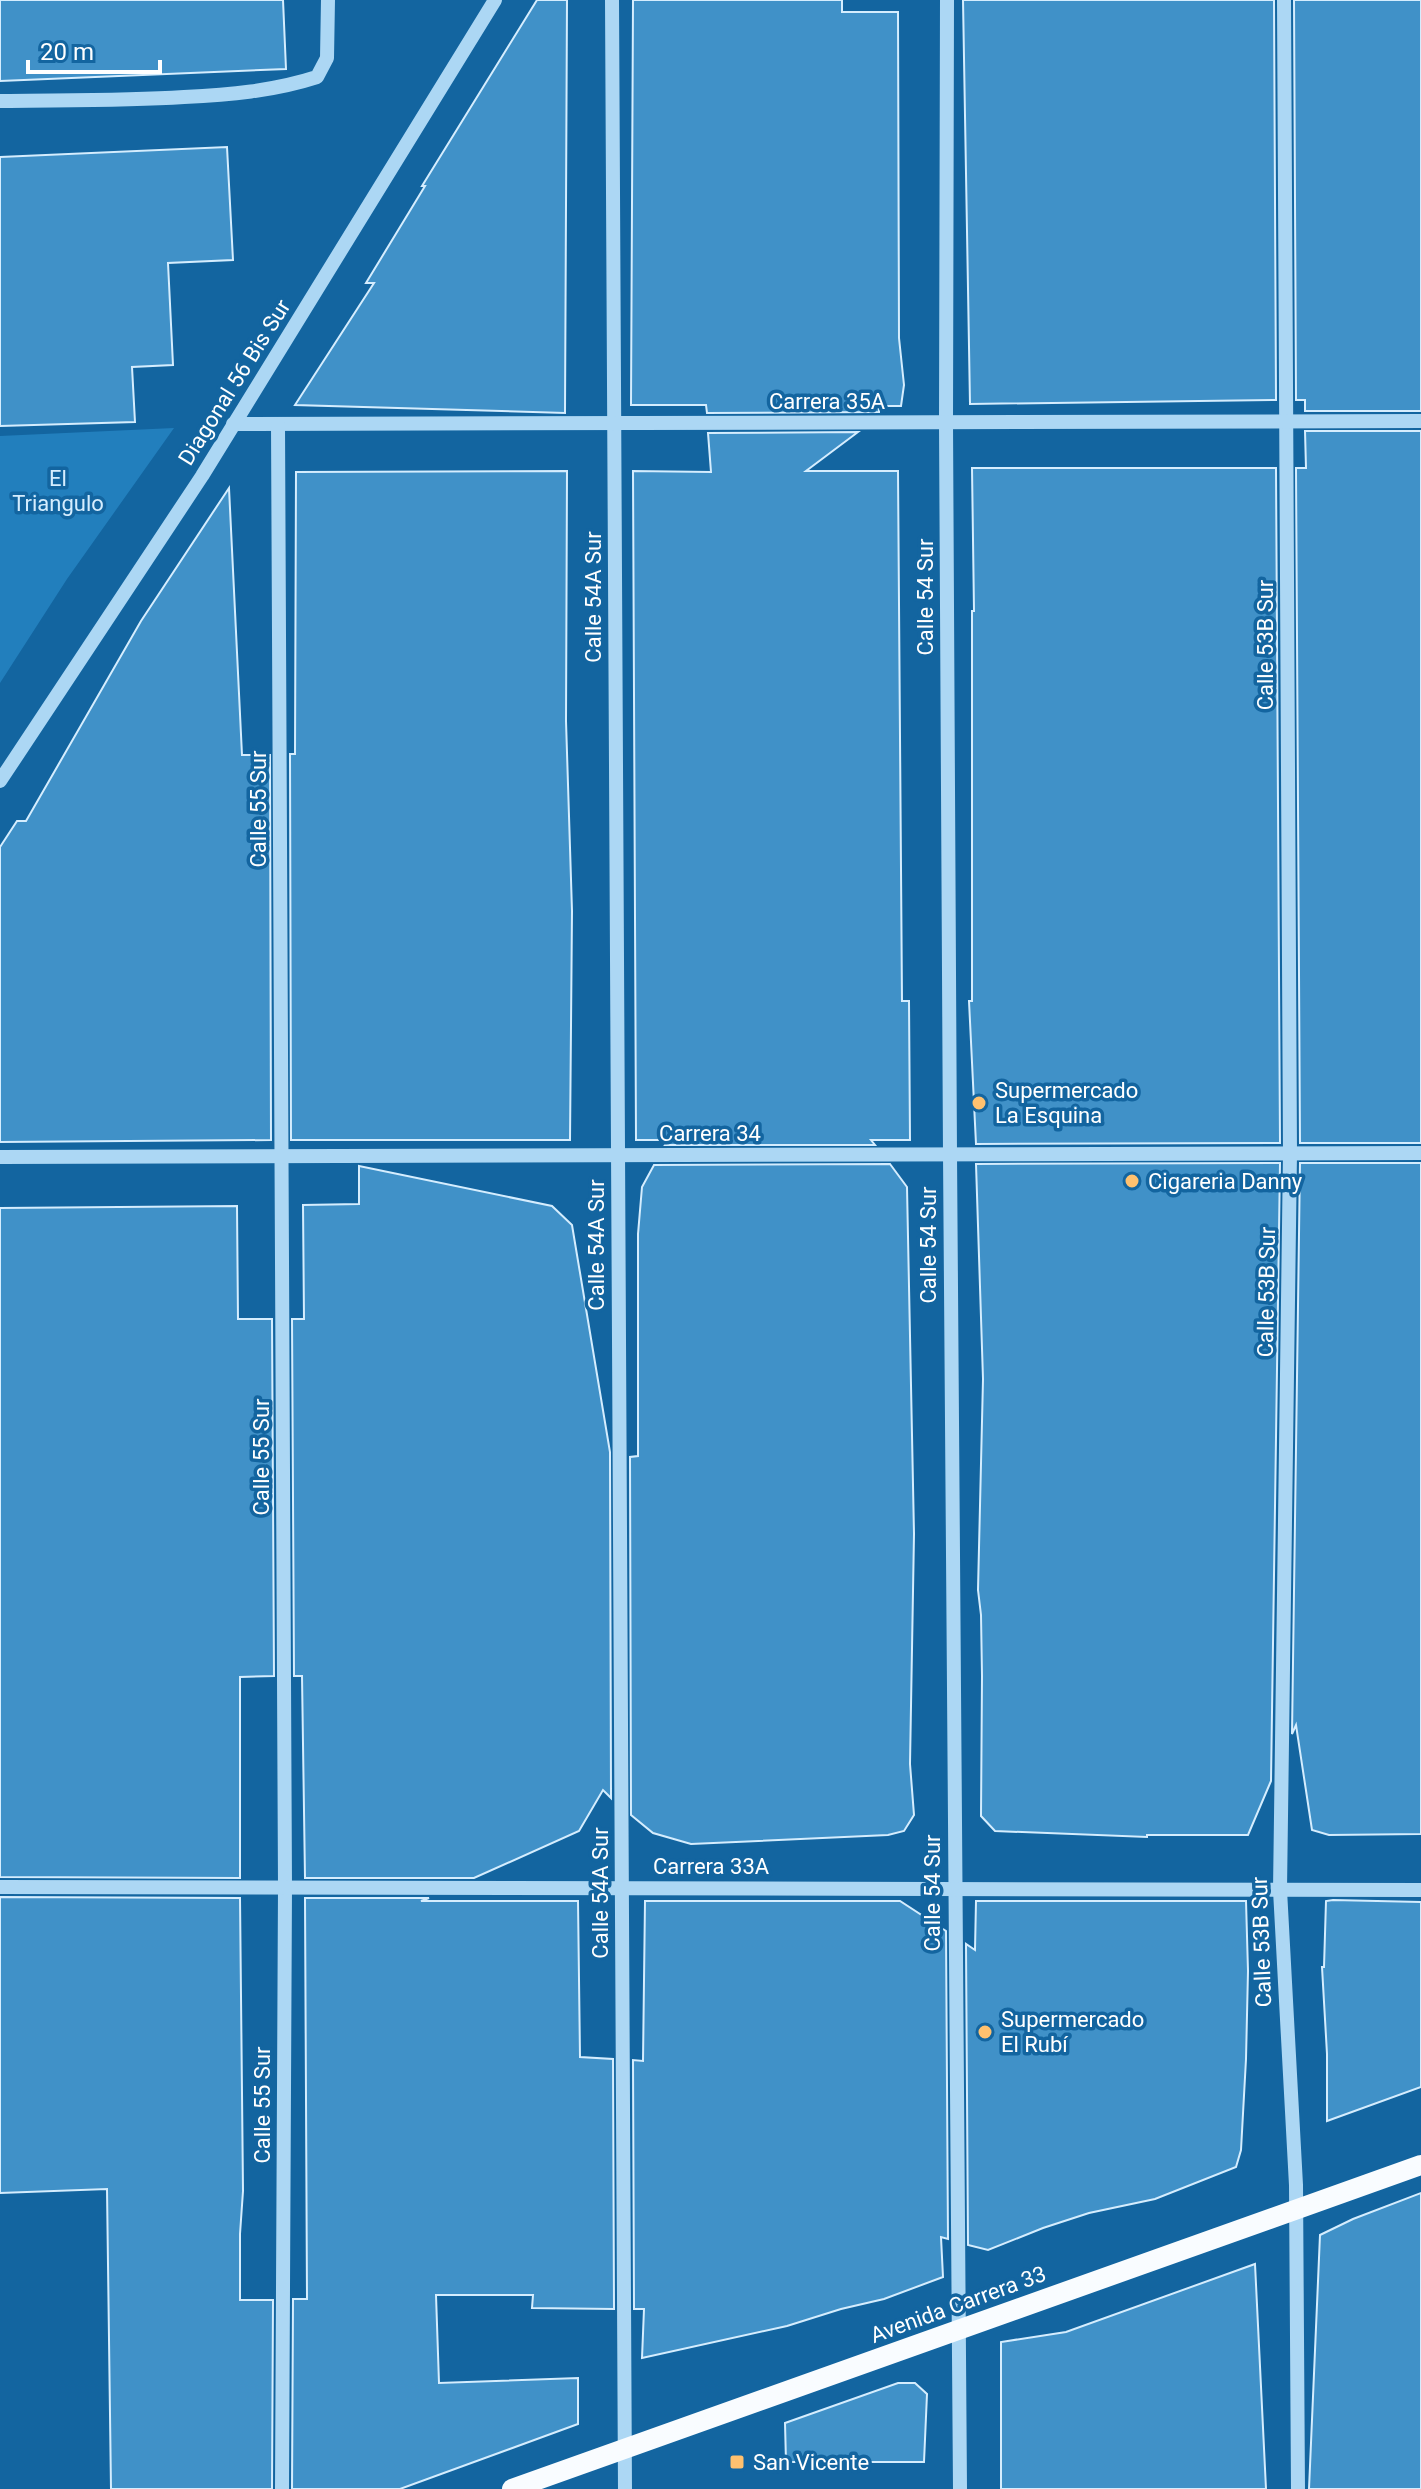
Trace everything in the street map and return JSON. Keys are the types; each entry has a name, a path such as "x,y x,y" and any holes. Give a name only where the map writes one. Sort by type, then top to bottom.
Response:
{"main road":[{"name":"Avenida Carrera 33","path":"512,2489 1421,2165"}],"street":[{"path":"0,101 112,101 228,95 298,83 317,77 327,58 328,0"},
{"name":"Diagonal 56 Bis Sur","path":"0,781 202,476 495,0"},
{"name":"Calle 54A Sur","path":"612,0 625,2489"},
{"name":"Calle 54 Sur","path":"947,0 946,423 960,2489"},
{"name":"Calle 53B Sur","path":"1284,0 1290,1153 1280,1890 1296,2185 1298,2489"},
{"name":"Carrera 35A","path":"233,424 1421,421"},
{"name":"Calle 55 Sur","path":"278,425 285,1887 282,2489"},
{"name":"Carrera 34","path":"0,1157 1421,1153"},
{"name":"Carrera 33A","path":"0,1887 1421,1890"}],"green space":[{"name":"El Triangulo","path":"174,428 67,579 0,683 0,436"}],"building":[{"path":"0,0 283,0 286,69 0,81"},
{"path":"537,0 567,0 565,413 295,405 374,283 366,283"},
{"path":"633,0 842,0 842,12 898,12 899,338 904,385 901,406 879,406 879,412 707,413 706,405 631,405"},
{"path":"963,0 1274,0 1276,400 970,404"},
{"path":"1294,0 1421,0 1421,411 1305,411 1305,400 1296,400"},
{"path":"227,147 233,260 168,263 173,365 132,367 135,422 0,426 0,157"},
{"path":"1305,431 1421,431 1421,1143 1300,1143 1296,468 1306,468"},
{"path":"858,432 806,471 898,471 902,1001 909,1001 910,1140 871,1140 875,1145 665,1145 668,1140 636,1140 633,471 711,472 708,433"},
{"path":"972,468 1276,468 1280,1143 976,1144 969,1001 972,1001"},
{"path":"567,471 566,721 572,911 570,1140 291,1140 290,754 295,754 296,472"},
{"path":"229,488 242,755 270,755 271,1140 0,1142 0,847 17,821 26,821 141,621"},
{"path":"1280,1163 1271,1781 1248,1835 1147,1837 995,1831 981,1816 982,1676 978,1590 983,1379 976,1164"},
{"path":"1300,1163 1421,1163 1421,1834 1329,1835 1312,1830 1296,1725 1292,1734"},
{"path":"890,1164 907,1187 914,1534 910,1764 914,1815 904,1831 888,1835 691,1844 653,1833 631,1815 630,1457 638,1456 638,1234 642,1187 654,1165"},
{"path":"359,1166 552,1206 572,1225 610,1452 611,1798 603,1790 579,1831 474,1878 305,1878 302,1676 294,1676 292,1319 304,1319 303,1205 359,1204"},
{"path":"237,1206 238,1319 272,1319 274,1676 240,1677 240,1878 0,1877 0,1208"},
{"path":"0,1897 240,1898 243,2191 240,2300 273,2300 272,2489 111,2489 107,2189 0,2193"},
{"path":"305,1898 578,1901 580,2057 613,2059 614,2309 532,2308 533,2295 436,2295 439,2383 578,2378 578,2424 400,2489 292,2489 293,2299 307,2299"},
{"path":"645,1901 900,1901 946,1931 948,2239 941,2237 943,2277 884,2299 787,2326 642,2358 644,2309 634,2309 633,2060 643,2061"},
{"path":"976,1901 1246,1901 1246,2059 1241,2150 1236,2167 1155,2199 1089,2213 988,2250 968,2245 966,1944 975,1950"},
{"path":"1326,1901 1421,1902 1421,2087 1327,2121 1322,1967"},
{"path":"1421,2193 1421,2489 1309,2489 1320,2235"},
{"path":"1255,2264 1266,2489 1001,2489 1001,2342 1066,2332"},
{"path":"898,2383 915,2383 927,2394 924,2462 786,2462 785,2423"}],"place":[{"name":"Supermercado La Esquina","path":"979,1103"},
{"name":"Cigareria Danny","path":"1132,1181"},
{"name":"Supermercado El Rubí","path":"985,2032"},
{"name":"San Vicente","path":"737,2462"}]}
